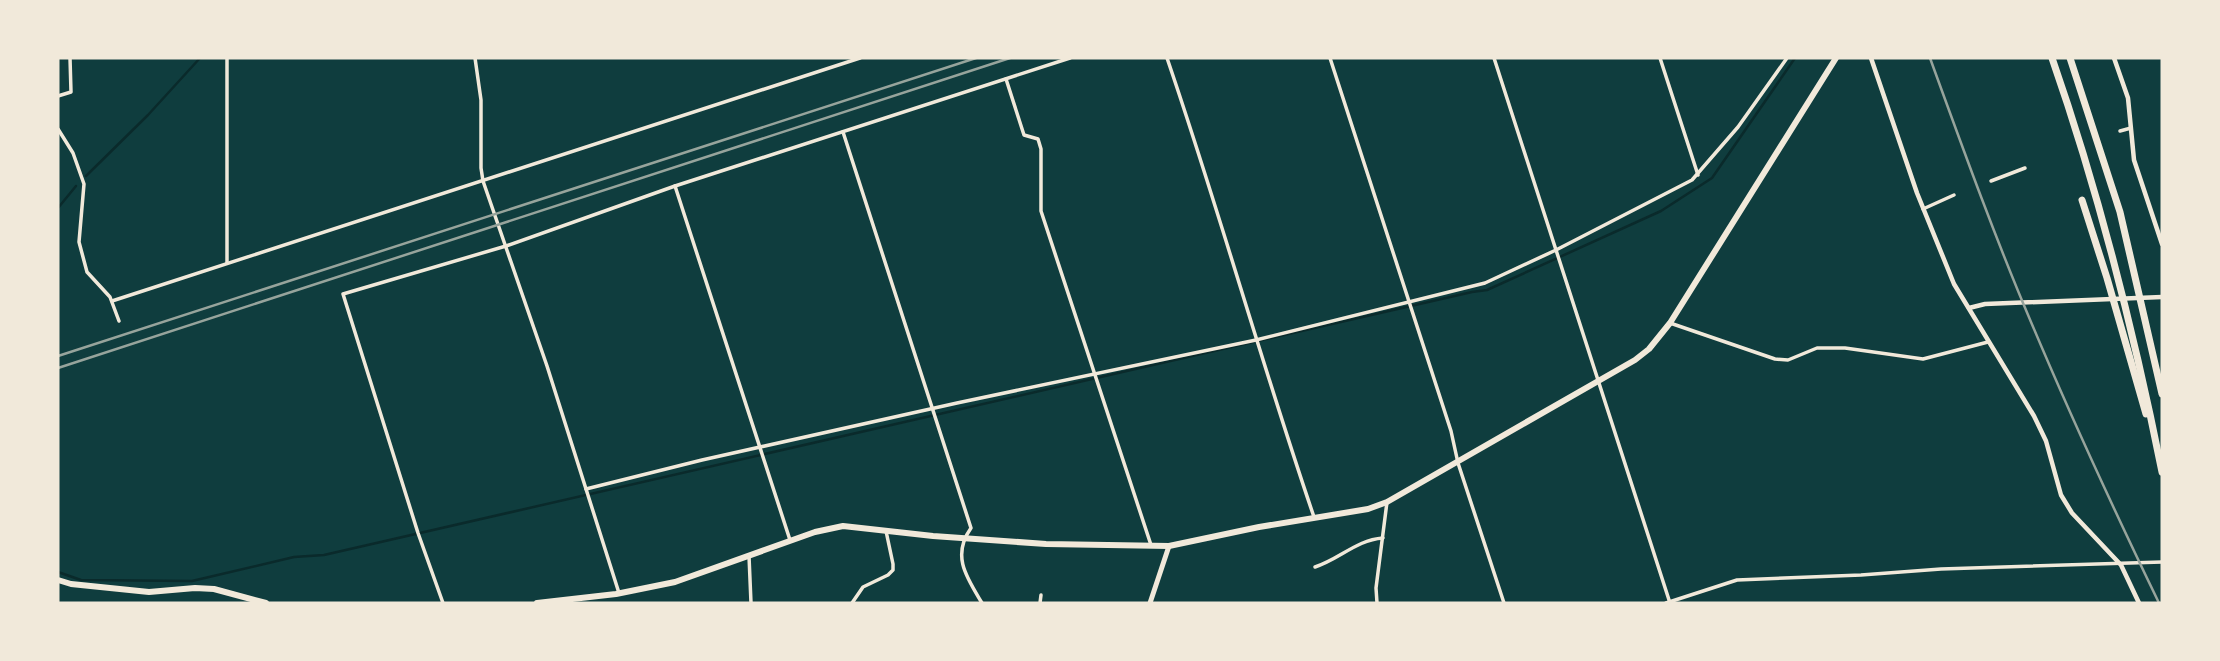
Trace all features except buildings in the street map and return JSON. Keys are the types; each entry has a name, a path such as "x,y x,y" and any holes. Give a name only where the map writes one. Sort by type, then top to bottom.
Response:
{"highway":[{"path":"2052,58 2085,159 2118,277 2129,339 2162,473"},
{"path":"2070,58 2120,212 2162,394"},
{"path":"2082,200 2129,339"}],"main road":[{"path":"537,603 619,593 675,582 815,532 843,526 1046,544 1169,546 1368,509 1387,502 1600,382 1649,349 1670,323 1836,58"},
{"path":"1150,603 1169,546"},
{"path":"58,580 71,584 149,592 214,589 266,603"}],"street":[{"path":"58,96 71,92 70,58"},
{"path":"227,58 227,264"},
{"path":"475,58 481,100 483,181 619,593"},
{"path":"112,301 860,58"},
{"path":"443,603 418,533 343,294 506,246 675,186 1070,58"},
{"path":"1167,58 1314,517"},
{"path":"1330,58 1504,603"},
{"path":"1494,58 1669,603 1737,580 1941,569 2162,562"},
{"path":"1660,58 1698,175"},
{"path":"586,489 702,460 1256,340 1485,283 1556,250 1698,175 1738,127 1787,58"},
{"path":"1871,58 1923,209 1954,284 2034,416 2046,441 2061,495 2072,513 2121,565 2139,603"},
{"path":"2113,58 2127,97 2134,160 2162,244"},
{"path":"1006,79 1024,135 1038,139 1041,149 1041,211 1151,545"},
{"path":"2120,131 2131,128"},
{"path":"58,129 72,153 84,184 79,242 87,272 112,301 119,321"},
{"path":"843,132 971,528 964,538 964,574 982,603"},
{"path":"1991,181 2025,168"},
{"path":"675,186 790,542"},
{"path":"1923,209 1954,195"},
{"path":"1969,308 1985,304 2162,297"},
{"path":"1670,323 1775,359 1788,360 1817,348 1845,348 1923,359 1988,342"},
{"path":"1377,603 1387,502"},
{"path":"852,603 863,587 893,570 886,531"},
{"path":"1315,567 1331,562 1361,542 1384,538"},
{"path":"749,556 751,603"},
{"path":"231,603 234,594"},
{"path":"1040,603 1041,595"}],"waterway":[{"path":"86,176 148,115 200,58"},
{"path":"58,572 81,580 192,581 294,557 324,555 1487,290 1661,211 1712,178 1795,58"},
{"path":"58,208 76,186"}],"railway":[{"path":"58,356 976,58"},
{"path":"58,368 1010,58"},
{"path":"1930,58 2031,322 2159,603"}]}
